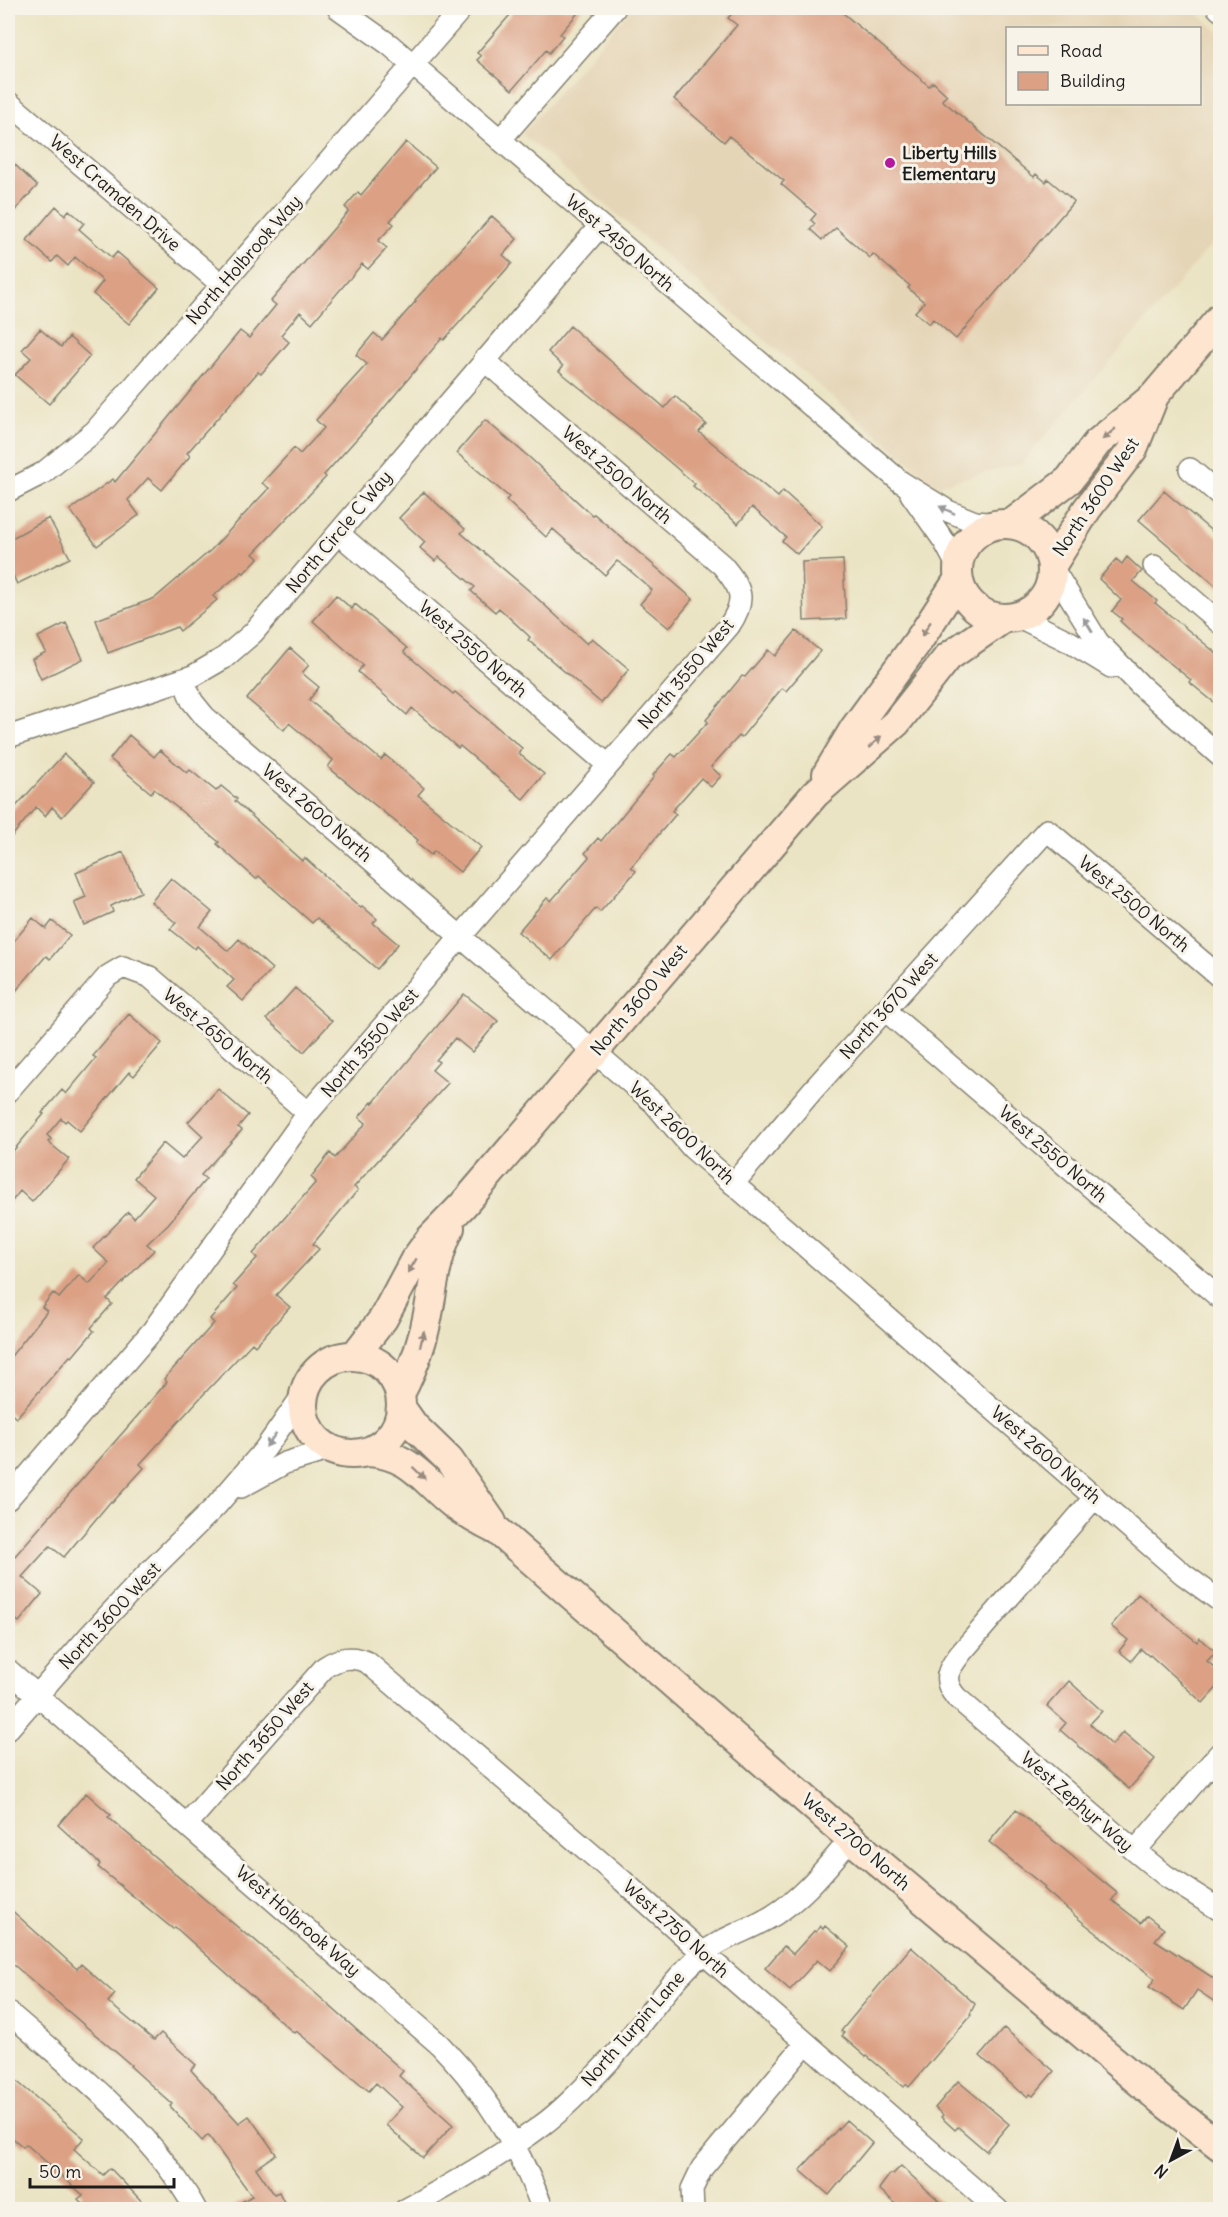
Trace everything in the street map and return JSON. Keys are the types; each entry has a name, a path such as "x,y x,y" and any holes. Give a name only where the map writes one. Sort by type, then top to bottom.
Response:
{"street":[{"name":"West 2450 North","path":"338,8 390,45 902,482 948,511 975,522 1005,524"},
{"name":"North Holbrook Way","path":"8,491 43,473 95,431 462,8"},
{"path":"500,140 615,8"},
{"name":"West Cramden Drive","path":"8,102 222,285"},
{"name":"North Circle C Way","path":"8,736 192,676 224,658 253,633 600,226"},
{"name":"North 3600 West","path":"1005,524 1069,480 1097,444 1154,396 1221,318"},
{"name":"West 2500 North","path":"484,360 722,565 733,579 741,596"},
{"name":"North 3600 West","path":"1052,567 1087,509 1132,449 1154,396"},
{"path":"1190,469 1221,495"},
{"name":"West 2450 North","path":"902,482 944,541 958,574"},
{"path":"1140,685 1070,642 1010,617 991,616 970,603 963,592 958,574 960,555 966,543 986,528 1005,524 1023,528 1034,535 1043,544 1052,567 1098,642 1140,685 1221,756"},
{"name":"West 2550 North","path":"338,533 608,765"},
{"path":"1154,566 1221,623"},
{"path":"1010,617 1029,611 1038,603 1046,593 1052,567"},
{"name":"North 3600 West","path":"815,794 854,729 921,637 958,574"},
{"name":"North 3550 West","path":"8,1499 153,1330 308,1113 729,626 739,611 741,596"},
{"name":"North 3600 West","path":"355,1355 383,1319 414,1261 429,1239 463,1205 815,794 896,723 948,657 1010,617"},
{"name":"West 2600 North","path":"183,679 192,701 205,717 654,1103 692,1148 733,1184 1183,1574 1221,1601"},
{"name":"West 2500 North","path":"1047,830 1221,977"},
{"name":"North 3670 West","path":"733,1184 1047,830"},
{"name":"West 2650 North","path":"8,1091 108,976 123,967 150,977 308,1113"},
{"name":"West 2550 North","path":"885,1010 1221,1298"},
{"name":"North 3600 West","path":"401,1401 423,1336 441,1249 463,1205"},
{"path":"355,1355 370,1359 384,1367 394,1379 401,1401 400,1420 392,1434 381,1445 367,1452 352,1454 331,1449 317,1439 308,1425 303,1409 305,1392 312,1377 323,1365 338,1358 355,1355"},
{"name":"North 3600 West","path":"8,1729 147,1574 216,1506 265,1449 305,1392"},
{"name":"West 2700 North","path":"401,1401 414,1426 449,1460 498,1531"},
{"name":"North 3600 West","path":"216,1506 238,1489 268,1471 308,1455 331,1449"},
{"name":"West 2700 North","path":"367,1452 381,1452 405,1461 455,1505 498,1531 851,1839 1162,2101 1221,2146"},
{"name":"West Zephyr Way","path":"1095,1497 961,1653 948,1672 949,1688 956,1697 1135,1851 1166,1876 1221,1910"},
{"name":"North 3650 West","path":"187,1824 325,1667 349,1657"},
{"name":"West 2750 North","path":"349,1657 367,1662 376,1668 998,2210"},
{"name":"West Holbrook Way","path":"8,1670 440,2045 477,2086 514,2144 543,2210"},
{"path":"1135,1851 1221,1753"},
{"name":"North Turpin Lane","path":"405,2210 489,2162 542,2125 585,2085 644,2022 686,1969 703,1953 727,1937 787,1907 810,1886 851,1839"},
{"path":"8,2012 87,2081 143,2135 167,2165 196,2210"},
{"path":"693,2210 692,2189 702,2168 806,2043"}],"shaded area":[{"path":"632,8 1191,8 1220,33 1220,235 1021,464 936,485 522,134"}],"building":[{"path":"516,8 582,8 560,34 563,36 549,53 546,50 512,90 477,60 481,56 477,53"},
{"name":"Liberty Hills Elementary","path":"737,8 837,8 929,86 933,82 947,95 942,100 1034,177 1036,174 1046,182 1048,179 1074,201 956,339 933,319 929,324 915,312 924,302 908,288 910,286 873,254 870,258 836,228 822,240 810,229 815,224 811,220 816,214 781,184 784,181 729,136 724,142 674,99 737,25 728,18"},
{"path":"406,142 436,167 390,221 394,224 378,241 387,248 368,269 362,264 312,323 300,312 281,335 289,342 261,374 258,372 187,453 190,456 162,490 148,478 128,500 139,515 97,546 70,510 113,479 115,482 240,331 249,338 276,305 271,301 349,211 345,207 358,192 361,195"},
{"path":"8,158 37,186 8,218"},
{"path":"56,206 65,215 69,210 84,223 79,229 112,258 117,252 159,288 129,324 93,294 103,281 75,257 68,266 57,256 52,262 27,240"},
{"path":"492,216 517,239 503,255 512,263 444,340 442,338 379,414 324,475 326,477 253,554 258,558 244,573 242,572 213,596 217,600 180,631 177,627 108,653 96,620 155,598 211,550 269,488 262,483 294,448 300,454 324,428 316,420 367,364 356,355 374,333 382,340 415,300"},
{"path":"570,326 665,408 675,396 706,424 699,432 778,497 783,491 822,526 797,554 782,541 786,537 752,507 738,524 630,428 559,371 563,366 548,352"},
{"path":"40,329 61,347 69,337 90,356 49,404 15,375 31,358 22,350"},
{"path":"485,420 592,515 594,514 693,599 669,628 640,604 652,590 627,568 617,561 605,575 553,529 546,537 506,500 509,497 457,453"},
{"path":"1164,491 1221,539 1221,590 1139,520"},
{"path":"424,492 465,529 461,533 587,644 592,638 629,669 601,703 528,640 530,637 499,608 495,612 471,591 475,587 439,557 435,561 420,548 425,542 399,518"},
{"path":"49,518 70,558 17,584 8,565 8,540"},
{"path":"1127,557 1142,571 1133,581 1157,601 1155,603 1221,657 1221,708 1189,682 1191,680 1134,634 1112,611 1121,600 1099,579 1116,559 1122,564"},
{"path":"843,560 846,619 804,621 802,562"},
{"path":"336,595 352,609 355,604 407,648 404,652 522,748 518,753 544,774 523,799 412,708 407,715 358,672 363,665 313,621"},
{"path":"66,623 83,659 41,679 32,659 46,652 38,637"},
{"path":"796,631 820,651 786,691 782,688 741,738 739,736 711,767 721,776 711,787 701,778 672,811 676,814 631,867 636,871 600,912 596,908 552,960 518,932 547,898 551,901 589,857 585,853 598,838 601,841 672,754 676,757 708,722 706,720 742,676 745,677 768,650 775,656"},
{"path":"290,648 309,665 302,673 319,687 309,700 381,760 385,755 424,788 418,795 481,847 460,872 434,851 431,855 416,843 418,840 328,767 333,760 289,723 284,730 247,699"},
{"path":"129,735 154,757 160,750 187,773 190,770 216,791 221,786 302,861 305,858 361,908 362,906 377,919 373,923 398,944 377,969 317,918 312,923 259,876 256,879 217,844 219,842 154,789 151,793 110,759"},
{"path":"64,754 94,782 62,817 52,807 45,816 36,807 8,841 8,815"},
{"path":"123,852 141,892 111,906 113,912 84,925 74,902 86,897 76,873"},
{"path":"171,878 212,912 200,927 228,951 239,939 272,969 243,1001 227,987 234,980 197,946 195,949 170,929 176,923 151,902"},
{"path":"33,918 46,929 52,921 70,935 50,959 46,956 8,1000 8,948"},
{"path":"295,988 332,1021 304,1052 267,1019"},
{"path":"464,994 498,1021 472,1052 455,1038 436,1060 439,1062 432,1070 448,1083 354,1187 358,1190 313,1244 319,1249 276,1295 290,1307 255,1346 252,1343 140,1464 144,1468 112,1503 111,1501 64,1557 50,1546 22,1577 42,1594 19,1622 8,1613 8,1550 15,1556 167,1382 164,1379 214,1323 210,1319 237,1288 233,1285 257,1258 253,1254 316,1182 311,1177 330,1153 335,1158 366,1123 359,1117"},
{"path":"129,1014 162,1043 134,1076 129,1072 80,1131 61,1118 47,1135 51,1139 48,1142 69,1159 32,1202 20,1191 8,1206 8,1157 62,1090 66,1094 96,1058 93,1056"},
{"path":"218,1089 248,1115 238,1127 242,1130 201,1175 206,1179 168,1224 147,1244 154,1250 107,1299 112,1304 91,1328 94,1331 16,1418 8,1411 8,1360 47,1311 42,1307 53,1293 59,1298 79,1275 89,1284 109,1263 93,1248 128,1212 134,1218 154,1195 134,1178 163,1143 182,1159 203,1136 188,1122"},
{"path":"1138,1594 1197,1642 1200,1638 1216,1652 1207,1661 1221,1673 1221,1683 1203,1703 1141,1649 1131,1661 1119,1651 1128,1640 1111,1626"},
{"path":"1069,1681 1102,1711 1090,1724 1112,1745 1123,1732 1155,1759 1129,1789 1060,1730 1066,1723 1047,1706"},
{"path":"86,1793 111,1815 108,1817 249,1935 403,2071 399,2076 453,2125 423,2158 386,2125 402,2107 376,2083 369,2091 296,2031 294,2033 175,1927 173,1929 98,1867 100,1864 58,1825"},
{"path":"1016,1810 1117,1893 1112,1900 1141,1923 1147,1916 1164,1929 1155,1940 1221,1983 1221,2006 1197,1990 1184,2010 1149,1987 1155,1979 1080,1920 1044,1889 1045,1887 989,1842"},
{"path":"8,1907 77,1969 81,1964 115,1994 108,2002 154,2040 161,2033 196,2065 191,2070 239,2123 249,2116 276,2154 256,2168 274,2194 279,2192 288,2210 227,2210 252,2196 208,2135 202,2141 170,2106 172,2104 131,2065 8,1960"},
{"path":"820,1926 823,1929 825,1926 850,1947 830,1971 817,1960 790,1990 765,1968 784,1946 793,1954"},
{"path":"911,1947 975,2004 971,2015 909,2087 906,2084 904,2087 842,2036 844,2033 841,2031"},
{"path":"1004,2028 1054,2071 1033,2096 1030,2094 1028,2097 1021,2093 980,2056"},
{"path":"14,2079 84,2138 74,2149 103,2175 110,2168 150,2210 89,2210 78,2199 83,2195 26,2144 23,2147 8,2134 8,2087"},
{"path":"958,2081 1009,2124 986,2151 958,2127 955,2130 935,2108"},
{"path":"846,2120 872,2143 829,2195 800,2170"},
{"path":"901,2166 950,2210 903,2210 879,2189 890,2174"}],"place":[{"name":"Liberty Hills Elementary","path":"890,163"}]}
